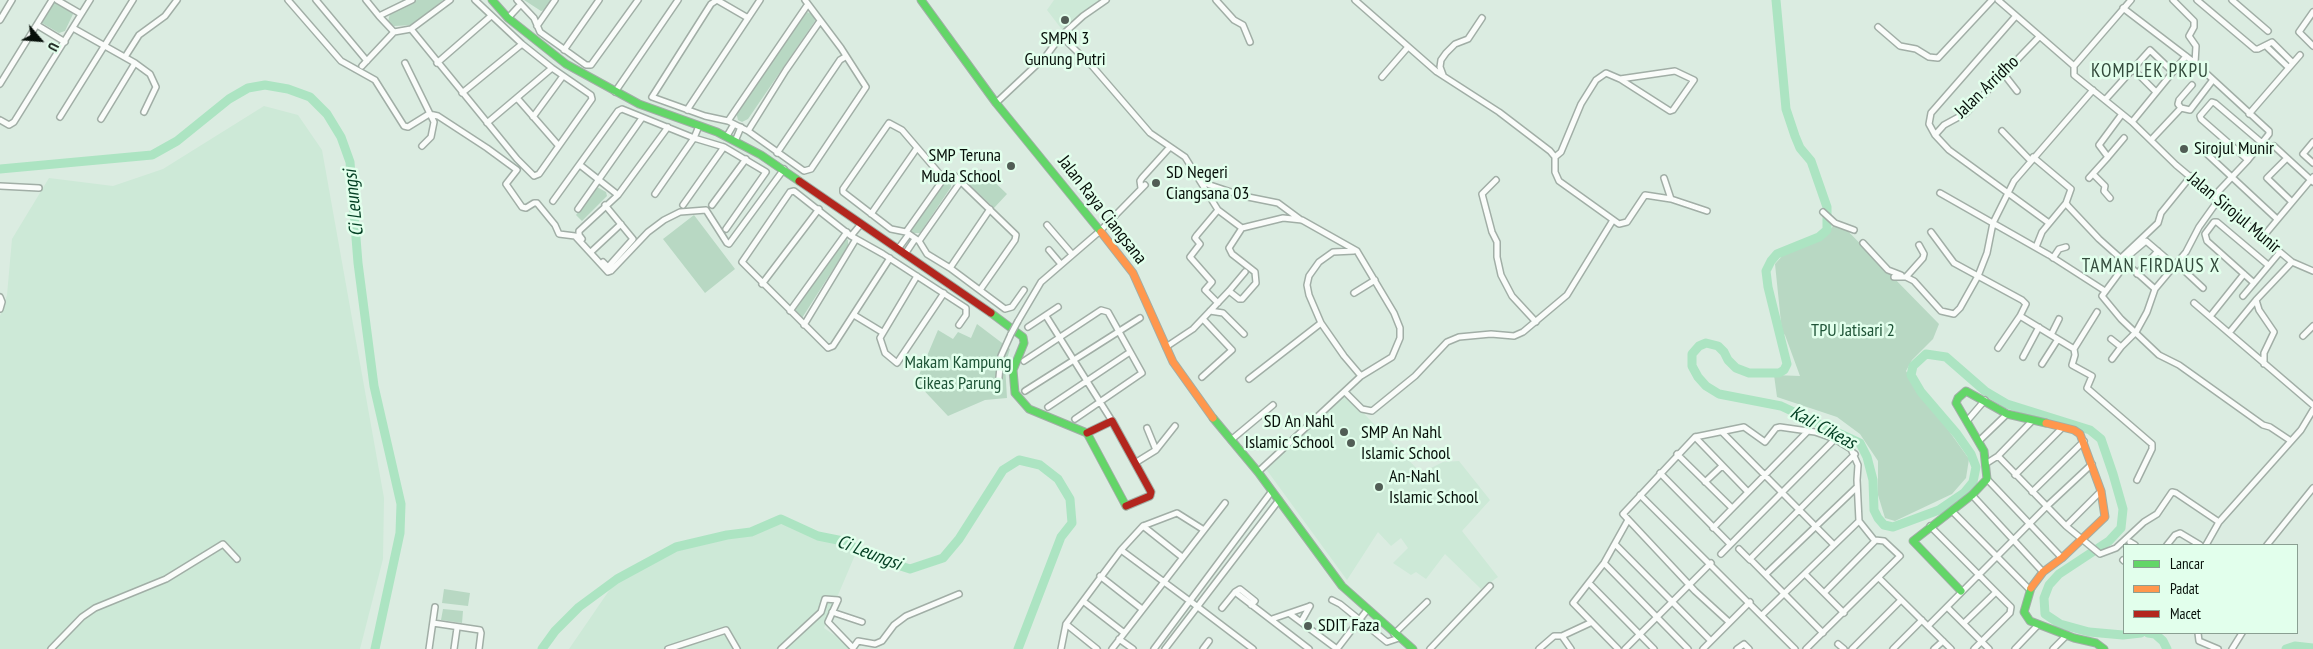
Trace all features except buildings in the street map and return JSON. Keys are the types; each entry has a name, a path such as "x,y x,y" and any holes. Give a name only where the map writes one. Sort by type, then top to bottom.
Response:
{"street":[{"path":"0,20 12,0"},
{"path":"0,84 52,0"},
{"path":"57,0 81,14"},
{"path":"0,120 9,125 14,122 90,0"},
{"path":"60,117 133,0"},
{"path":"125,57 139,35 165,16 177,0"},
{"path":"288,0 341,61 374,80 404,126 408,127 429,114 438,116 517,170 506,184 522,207 526,208 534,202 537,203 559,234 575,236 608,272 648,232 664,220 680,212 706,210 727,243 732,243 784,169"},
{"path":"316,0 367,61"},
{"path":"366,0 394,32"},
{"path":"379,16 412,0"},
{"path":"362,66 394,32 411,29 450,0"},
{"path":"411,29 517,160 534,176 539,174 592,99 591,95 522,44 475,0"},
{"path":"492,0 508,18 554,55 615,92 659,113 736,139 784,169 898,250 1016,330 1023,337 1024,343 1013,370 1016,393 1029,409 1086,433 1126,507 1151,494 1101,402 1046,316"},
{"path":"537,26 554,0"},
{"path":"564,50 599,0"},
{"path":"508,18 519,2 534,18 540,32 586,65 594,63 638,0"},
{"path":"615,92 678,0"},
{"path":"728,120 807,2 841,48 844,57 866,87 816,161 810,169 804,171 748,130 728,120 658,101 651,95 711,4 717,0 748,18"},
{"path":"687,110 760,0"},
{"name":"Jalan Raya Ciangsana","path":"921,0 996,103 1133,272 1166,347 1188,386 1258,472 1342,586 1396,636 1413,649"},
{"path":"996,103 1046,56 1062,36 1083,16 1106,0"},
{"path":"1216,0 1234,20 1243,25 1250,42"},
{"path":"1355,0 1443,76 1499,112 1550,151 1555,157 1555,172 1559,181 1619,224 1625,223 1645,195 1671,198 1707,211"},
{"path":"1878,27 1900,46 1916,49 1929,57 1938,58 1992,0"},
{"path":"1998,0 2015,17 2074,66 2132,0"},
{"path":"2173,0 2194,22 2189,36 2196,46 2195,63"},
{"path":"2197,0 2255,49 2272,42 2293,63"},
{"path":"2232,0 2268,31"},
{"path":"2112,360 2121,347 2136,332 2147,312 2155,289 2186,252 2217,197 2269,132 2212,81 2195,63 2124,8"},
{"path":"2313,12 2299,32 2313,46"},
{"path":"437,63 491,16"},
{"path":"2015,17 1931,113 1929,124 1935,135 1949,150 2049,223"},
{"path":"1443,76 1440,67 1441,60 1455,44 1468,39 1482,18"},
{"path":"748,130 820,21"},
{"path":"37,25 65,42"},
{"path":"73,28 125,57 150,74 156,87 144,112"},
{"path":"1062,36 1093,67 1144,126 1185,158 1218,210 1242,228"},
{"name":"Jalan Arridho","path":"1935,135 1944,125 1966,112 2039,37"},
{"path":"462,93 522,44"},
{"path":"2266,46 2288,67"},
{"path":"1382,77 1408,47"},
{"path":"2105,100 2150,50 2173,72"},
{"path":"2249,114 2300,55"},
{"path":"2132,122 2155,91 2186,56"},
{"path":"777,153 840,60 844,57"},
{"path":"102,119 135,63"},
{"path":"405,63 434,128 431,137 422,146"},
{"name":"Jalan Sirojul Munir","path":"2074,66 2074,75 2132,122 2262,238 2292,262 2313,271"},
{"path":"487,124 552,68"},
{"path":"2133,69 2155,91"},
{"path":"1555,157 1561,152 1582,104 1596,80 1606,73 1620,79 1670,111 1673,110 1694,80 1675,71 1620,79"},
{"path":"2003,73 2017,91"},
{"path":"533,117 563,76"},
{"path":"2192,84 2179,100 2178,104 2181,108 2190,110 2212,81"},
{"path":"1863,243 1888,270 1914,281 1941,310 1954,314 1978,276 1987,254 1993,223 2014,181 2093,90"},
{"path":"516,98 558,145"},
{"path":"2248,160 2201,119 2200,116 2213,102 2262,142"},
{"path":"2151,140 2181,108"},
{"path":"554,201 620,109 694,138 724,147 766,172 726,229"},
{"path":"2108,157 2099,145 2122,114"},
{"path":"578,209 642,118"},
{"path":"727,136 734,124"},
{"path":"944,179 902,130 892,124 887,125 843,188 844,195 892,229 907,233 917,240 927,254 1009,309 1024,290"},
{"path":"655,194 694,138 699,126"},
{"path":"605,205 633,239 608,267 579,235 579,231 605,205 618,195 668,127"},
{"path":"736,139 742,127"},
{"path":"2002,131 2071,189 2066,203 2049,223 2036,247"},
{"path":"2110,198 2105,194 2103,184 2091,176 2124,138"},
{"path":"2313,142 2303,154 2313,163"},
{"path":"2262,238 2312,180 2286,159 2274,146"},
{"path":"683,205 724,147"},
{"path":"998,388 1001,356 1018,321 1041,282 1060,263 1100,231 1143,186 1140,181 1142,178 1170,147"},
{"path":"871,214 917,148"},
{"path":"2206,153 2278,219"},
{"path":"712,205 746,159"},
{"path":"2286,159 2267,178 2292,202"},
{"path":"580,165 618,195"},
{"path":"898,250 907,233 947,174 950,174 961,181 1016,235 1016,240 980,290"},
{"path":"2191,176 2161,213 2158,223 2123,260 2119,273 2102,296 2121,319 2159,355 2179,365 2263,425 2270,426 2291,441"},
{"path":"1664,178 1671,198"},
{"path":"1496,180 1482,194 1492,232 1497,242 1497,257 1502,275 1512,296 1536,322"},
{"path":"905,254 961,181"},
{"path":"1201,182 1234,193 1278,202 1302,220 1357,251 1394,313 1400,328 1400,338 1392,357 1361,376 1258,472"},
{"path":"0,186 39,188"},
{"path":"890,258 831,348 825,347 742,265 742,259 790,192 794,191 851,236 890,258 966,308 966,315 959,325"},
{"path":"1940,193 2036,247 2105,291"},
{"path":"2066,203 2099,239 2155,289"},
{"path":"762,284 819,209"},
{"path":"950,268 990,209"},
{"path":"1218,210 1195,238 1200,244 1190,257 1212,282 1206,290 1218,303"},
{"path":"1823,212 1835,222 1854,230"},
{"path":"1229,292 1239,300 1242,299 1256,282 1255,272 1229,248 1242,228 1283,218 1302,220"},
{"path":"1345,392 1362,409 1372,411 1415,376 1447,342 1459,337 1514,336 1536,322 1568,295 1613,220"},
{"path":"2254,283 2205,238 2205,234 2214,222 2217,222 2268,265"},
{"path":"592,251 621,224"},
{"path":"790,311 861,224"},
{"path":"1047,226 1072,254"},
{"path":"1930,232 1950,260 2026,304 1998,348"},
{"path":"804,325 851,236"},
{"path":"2123,260 2145,242 2148,242 2204,288"},
{"path":"1894,277 1904,277 1923,258 1924,254 1919,245"},
{"path":"2053,258 2059,250 2066,247"},
{"path":"1049,250 1060,263"},
{"path":"1357,251 1333,252 1319,262 1309,276 1307,285 1309,295 1321,323 1344,356 1361,376"},
{"path":"2137,274 2158,251"},
{"path":"2243,296 2280,252"},
{"path":"2229,333 2256,300 2292,262"},
{"path":"1166,347 1193,329 1229,292 1245,272"},
{"path":"2212,314 2244,274"},
{"path":"917,276 882,332 880,342 885,353 897,363 944,293"},
{"path":"1354,293 1375,280"},
{"path":"0,297 2,302 0,309"},
{"path":"2256,300 2259,310 2274,332 2264,353 2264,364"},
{"path":"2194,304 2313,405"},
{"path":"1028,328 1058,307"},
{"path":"1024,361 1101,310 1108,312 1141,370 1141,376 1076,419"},
{"path":"1210,312 1223,313 1244,334"},
{"path":"2097,312 2074,348 2072,365 2092,376 2087,388 2152,444 2152,449 2137,480"},
{"path":"854,315 882,332"},
{"path":"2020,316 2074,348"},
{"path":"1025,391 1140,318"},
{"path":"1202,377 1232,350 1203,319"},
{"path":"2051,335 2059,319"},
{"path":"1249,379 1321,323"},
{"path":"2303,336 2313,326"},
{"path":"2023,357 2039,327"},
{"path":"2042,364 2058,339"},
{"path":"2111,339 2121,347"},
{"path":"1048,407 1130,352"},
{"path":"1961,591 1913,541 1972,495 1987,479 1987,463 1980,440 1956,403 1966,391 1971,392 2007,414 2074,430 2080,434 2084,441 2101,491 2105,517 2062,558 2043,572 2030,590 2024,612 2030,621 2038,625 2102,648"},
{"path":"1967,420 1985,400"},
{"path":"1232,440 1273,405"},
{"path":"2207,544 2219,522 2301,430 2313,410"},
{"path":"1980,440 2007,414"},
{"path":"1086,433 1112,421"},
{"path":"1987,463 1998,456 2032,421"},
{"path":"1135,463 1156,450 1175,426"},
{"path":"1728,622 1628,520 1624,512 1695,437 1744,427 1765,442 1778,427 1808,431 1835,439 1855,454 1858,465 1859,520 1875,540 1884,541 1900,556 1806,649"},
{"path":"1147,428 1156,450"},
{"path":"2015,475 2062,428"},
{"path":"1713,528 1808,431"},
{"path":"1722,432 1834,545"},
{"path":"1695,437 1748,492"},
{"path":"1720,554 1835,439"},
{"path":"2032,492 2084,441"},
{"path":"1677,454 1732,508"},
{"path":"1750,560 1751,556 1855,454"},
{"path":"1998,456 2046,507 2087,546 2103,554 2116,548 2144,522 2157,514 2172,492 2219,522"},
{"path":"1928,626 2046,507 2092,464"},
{"path":"1705,482 1722,466"},
{"path":"1660,473 1730,544"},
{"path":"1987,479 2062,558"},
{"path":"1766,574 1857,486"},
{"path":"2268,544 2313,488"},
{"path":"1154,649 1272,491"},
{"path":"2066,526 2101,491"},
{"path":"1640,494 1795,649"},
{"path":"1972,495 2013,542 2043,572"},
{"path":"1165,649 1279,500"},
{"path":"1121,649 1114,647 1123,632 1225,503"},
{"path":"1952,511 1996,558 2030,590"},
{"path":"1061,649 1066,624 1100,576 1143,526 1177,513 1204,530"},
{"path":"1618,649 1573,603 1604,563 1628,520"},
{"path":"1762,616 1784,592 1805,574 1859,520"},
{"path":"1143,526 1182,556"},
{"path":"1930,526 1979,574 2012,610 1974,649"},
{"path":"2168,544 2175,535 2180,533 2198,544"},
{"path":"1824,593 1875,540"},
{"path":"51,649 82,617 95,608 166,579 223,544 237,559"},
{"path":"1615,544 1711,640"},
{"path":"1739,549 1823,633"},
{"path":"1121,550 1253,649"},
{"path":"1604,563 1688,649"},
{"path":"1625,649 1711,563"},
{"path":"1805,574 1844,613"},
{"path":"1100,576 1142,609"},
{"path":"1879,578 1951,649"},
{"path":"1589,583 1654,649"},
{"path":"1430,649 1490,586"},
{"path":"1222,608 1235,592 1240,589 1255,601 1251,605 1272,619 1309,649"},
{"path":"1964,623 1996,592"},
{"path":"780,649 822,612 824,599 838,600 828,623 853,648 858,640 875,644 882,641 894,625 906,616 959,594"},
{"path":"1332,600 1340,604 1387,642 1396,636 1427,602"},
{"path":"1852,649 1901,600"},
{"path":"1083,601 1123,632"},
{"path":"1703,649 1750,602"},
{"path":"1272,619 1310,606 1301,622"},
{"path":"429,649 435,607"},
{"path":"1947,607 1989,649"},
{"path":"1290,614 1337,649 1367,610"},
{"path":"832,612 862,622"},
{"path":"1893,649 1922,620"},
{"path":"1539,649 1551,637 1562,636 1590,622"},
{"path":"433,623 481,631 479,649"},
{"path":"1066,624 1098,649"},
{"path":"2015,649 2038,625"},
{"path":"454,649 457,628"},
{"path":"668,649 726,630 737,649"},
{"path":"2053,649 2067,634"},
{"path":"2198,634 2199,641 2218,649"},
{"path":"2232,649 2241,634"},
{"path":"1562,636 1571,649"},
{"path":"1119,639 1133,649"},
{"path":"1204,649 1209,641"},
{"path":"1934,649 1943,641"},
{"path":"1737,649 1744,644 1749,649"},
{"path":"1838,644 1844,649"}],"shaded area":[{"name":"SMPN 3 Gunung Putri","path":"1054,0 1101,0 1063,31 1047,10"},
{"path":"264,106 298,115 322,150 384,498 383,559 360,649 0,649 0,316 7,295 12,239 49,178 113,186 163,169"},
{"name":"An-Nahl Islamic School","path":"1346,395 1421,473 1443,462 1459,461 1490,500 1462,531 1498,577 1481,589 1445,554 1426,579 1416,572 1411,575 1393,563 1408,548 1401,538 1391,546 1378,532 1347,580 1266,469"},
{"path":"781,519 818,536 843,541 858,548 824,628 854,649 569,649 617,579 676,547 751,532"}],"green space":[{"path":"417,0 443,0 414,25 394,26 388,22 390,13"},
{"path":"524,0 552,0 541,11"},
{"path":"55,1 72,11 73,14 65,31 59,33 40,20 52,2"},
{"path":"807,12 814,15 815,21 748,119 742,122 738,120 736,112"},
{"path":"981,169 1007,194 994,208 968,183"},
{"path":"945,178 951,181 951,187 920,233 911,233 910,230"},
{"path":"597,187 606,192 607,196 582,221 576,215"},
{"path":"694,215 735,269 705,293 663,239"},
{"name":"TPU Jatisari 2","path":"1838,221 1939,324 1933,339 1912,360 1906,371 1969,459 1966,478 1952,494 1895,521 1885,518 1878,495 1878,461 1860,434 1837,417 1777,397 1774,375 1800,376 1785,335 1782,332 1775,264 1784,254 1819,241"},
{"path":"845,238 848,240 848,246 802,318 794,310"},
{"name":"Makam Kampung Cikeas Parung","path":"977,324 1010,349 1005,365 1007,398 985,400 948,416 916,382 938,330 953,339 958,332 971,338"},
{"path":"444,589 470,593 468,606 442,603"},
{"path":"443,609 463,611 462,623 441,620"}],"waterway":[{"name":"Kali Cikeas","path":"1776,0 1786,109 1800,148 1811,161 1827,207 1827,230 1819,237 1777,254 1766,271 1768,287 1787,364 1784,370 1779,373 1749,373 1736,368 1718,346 1706,343 1699,346 1692,354 1692,366 1698,377 1706,386 1719,394 1781,406 1860,443 1867,457 1873,480 1874,510 1884,525 1893,527 1939,510 1964,493 1973,482 1976,467 1971,454 1957,434 1921,392 1911,375 1913,366 1926,354 1946,357 1985,391 2007,404 2090,430 2101,439 2113,474 2123,509 2121,528 2109,541 2059,574 2049,585 2044,598 2045,614 2060,624 2089,632 2132,634"},
{"name":"Ci Leungsi","path":"0,169 152,155 177,141 229,99 248,88 265,85 288,89 310,97 327,114 341,137 350,162 358,263 374,386 401,504 400,533 375,649"},
{"name":"Ci Leungsi","path":"542,649 555,631 579,607 617,579 676,547 727,535 751,532 781,519 818,536 843,541 869,556 910,569 943,558 959,539 1003,470 1019,460 1040,465 1058,479 1070,499 1072,523 1061,537 1018,649"},
{"name":"Kali Cikeas","path":"2155,634 2163,641 2167,649"},
{"name":"Kali Cikeas","path":"2286,649 2295,646 2313,648"}],"traffic: fast":[{"path":"492,0 508,18 566,64 639,104 717,132 761,155 799,181"},
{"path":"921,0 996,103 1101,232"},
{"path":"991,313 1023,337 1024,343 1013,370 1015,393 1029,409 1087,433 1126,506"},
{"path":"1961,591 1913,541 1972,495 1987,479 1984,451 1956,403 1958,398 1966,391 2007,414 2046,423"},
{"path":"1213,418 1258,472 1342,586 1413,649"},
{"path":"2031,588 2024,612 2030,621 2074,638 2096,643 2104,649"}],"traffic: slow":[{"path":"1101,232 1133,273 1173,362 1213,418"},
{"path":"2031,588 2043,572 2062,558 2105,517 2101,491 2080,434 2074,430 2046,423"}],"traffic: jam":[{"path":"799,181 991,313"},
{"path":"1087,433 1112,421 1151,492 1150,496 1126,506"}],"place":[{"name":"SMPN 3 Gunung Putri","path":"1065,20"},
{"name":"Sirojul Munir","path":"2184,149"},
{"name":"SMP Teruna Muda School","path":"1011,166"},
{"name":"SD Negeri Ciangsana 03","path":"1156,183"},
{"name":"SD An Nahl Islamic School","path":"1344,432"},
{"name":"SMP An Nahl Islamic School","path":"1351,443"},
{"name":"An-Nahl Islamic School","path":"1379,487"},
{"name":"SDIT Faza","path":"1308,626"}],"district":[{"name":"KOMPLEK PKPU","path":"2150,72"},
{"name":"TAMAN FIRDAUS X","path":"2151,267"}]}
